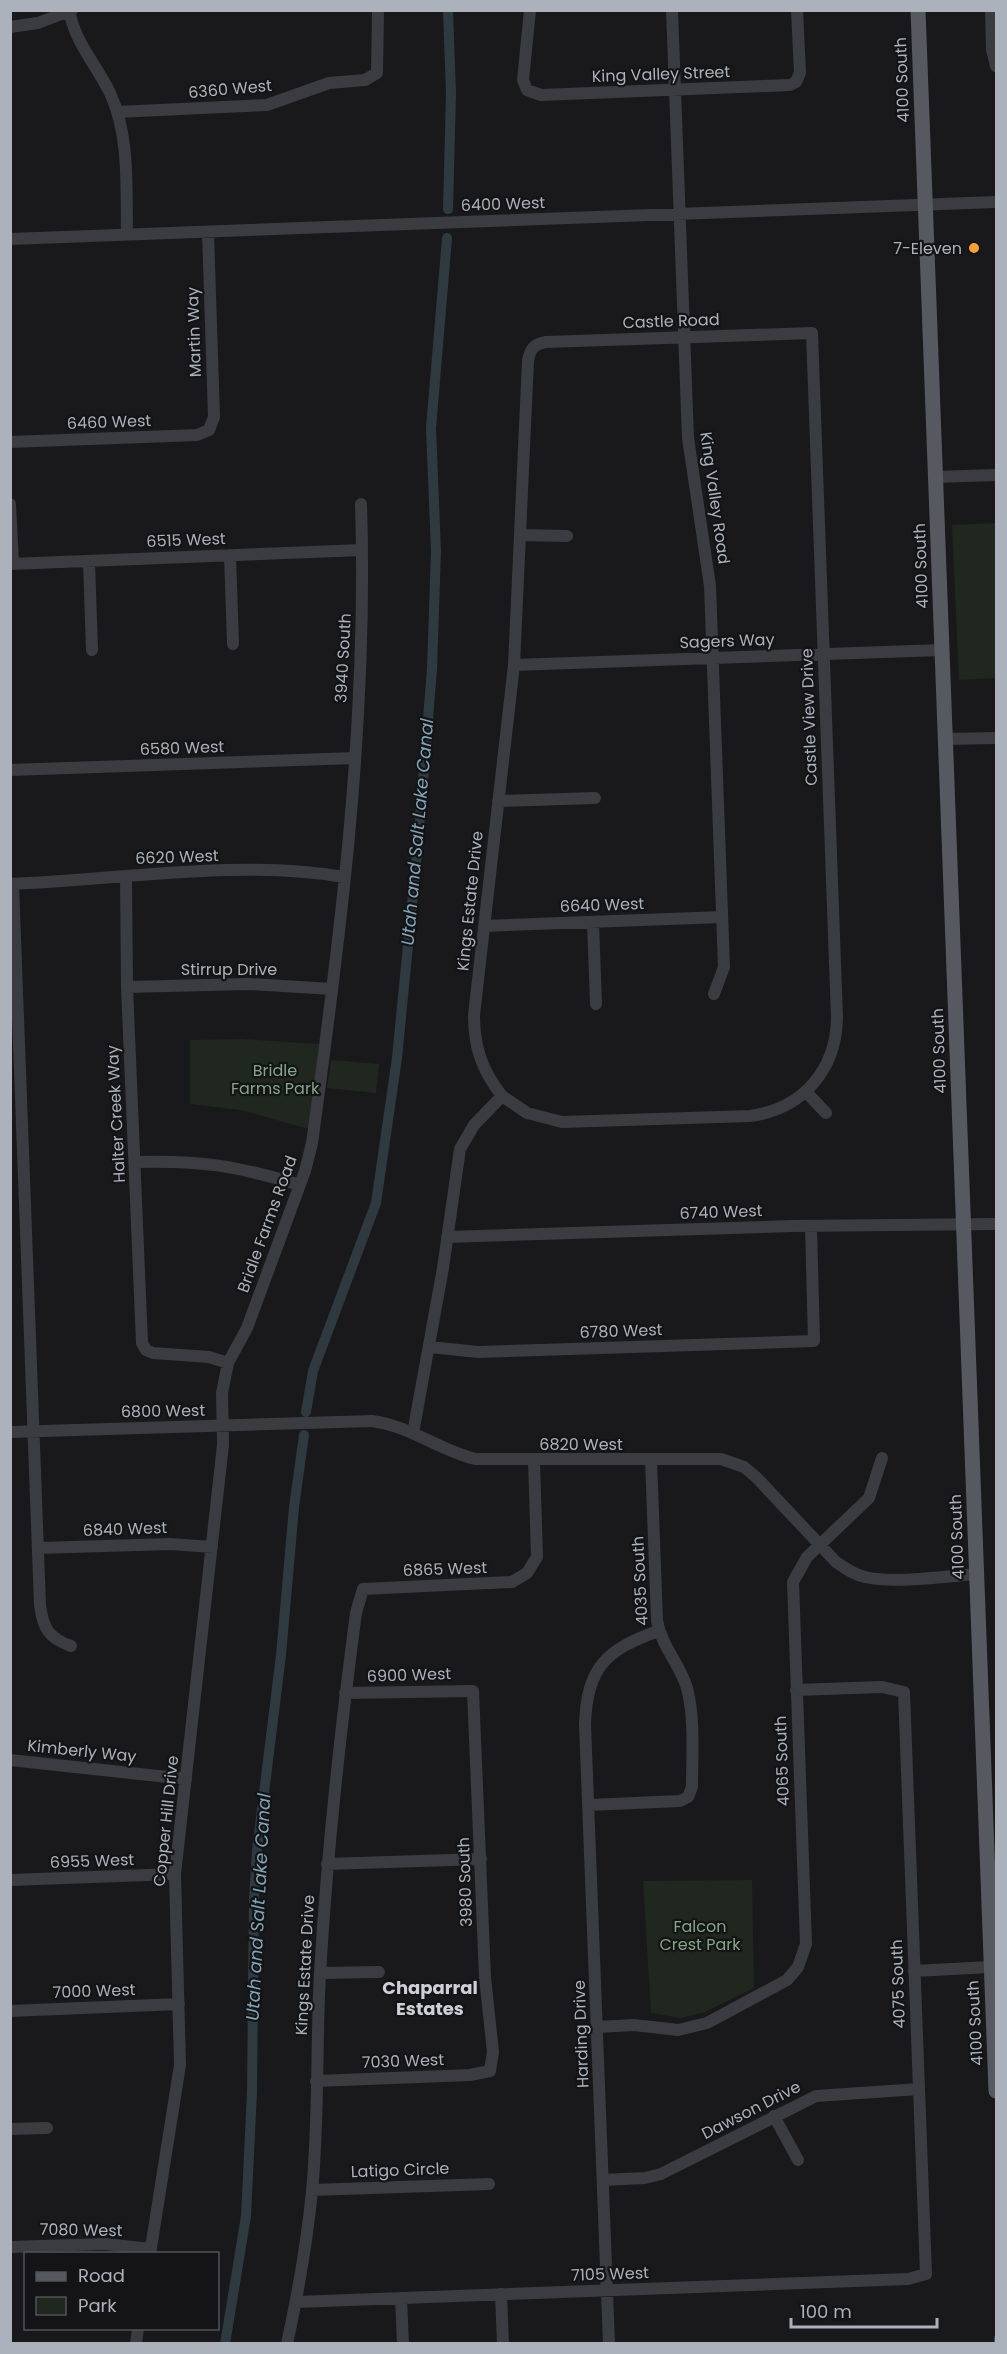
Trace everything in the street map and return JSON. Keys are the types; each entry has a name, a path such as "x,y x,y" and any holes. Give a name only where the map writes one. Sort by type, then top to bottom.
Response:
{"main road":[{"name":"4100 South","path":"918,10 996,2091"}],"street":[{"name":"6360 West","path":"117,112 267,105 322,85 365,80 377,73 378,10"},
{"name":"King Valley Street","path":"530,10 523,76 527,90 541,95 784,86 796,82 800,73 797,10"},
{"name":"King Valley Road","path":"672,10 690,456 708,561 724,967 714,994"},
{"path":"991,10 992,50 996,66"},
{"path":"10,27 38,23 70,11 81,45 105,84 117,112 124,138 127,235"},
{"name":"6400 West","path":"10,239 996,202"},
{"name":"Martin Way","path":"208,232 214,417 209,430"},
{"name":"Castle Road","path":"532,347 546,342 812,333"},
{"name":"Castle View Drive","path":"502,1096 536,1117 570,1122 750,1116 778,1109 806,1092 825,1068 833,1049 836,1028 812,333"},
{"name":"Kings Estate Drive","path":"502,1096 480,1062 474,1039 474,1015 514,665 528,361 532,347"},
{"name":"6460 West","path":"10,442 197,435 209,430"},
{"path":"935,477 996,475"},
{"path":"10,504 11,563"},
{"name":"3940 South","path":"352,813 363,602 361,504"},
{"path":"520,535 567,536"},
{"name":"6515 West","path":"11,563 362,550"},
{"path":"230,555 233,644"},
{"path":"88,561 92,650"},
{"name":"Sagers Way","path":"514,665 942,650"},
{"path":"945,740 996,738"},
{"name":"6580 West","path":"10,770 355,758"},
{"path":"498,801 595,798"},
{"name":"Bridle Farms Road","path":"223,1426 222,1393 228,1363 247,1328 300,1185 312,1143 352,813"},
{"name":"6620 West","path":"12,884 126,876 285,870 344,878"},
{"name":"Halter Creek Way","path":"126,876 127,987 141,1338 146,1350 157,1354 214,1358 228,1363"},
{"path":"12,884 14,1002 40,1605 44,1626 53,1638 71,1646"},
{"name":"6640 West","path":"484,926 722,917"},
{"path":"593,922 596,1004"},
{"name":"Stirrup Drive","path":"127,987 248,984 332,989"},
{"path":"806,1092 826,1113"},
{"path":"413,1433 430,1347 460,1149 474,1125 502,1096"},
{"path":"135,1162 216,1163 254,1171 300,1185"},
{"name":"6740 West","path":"447,1237 996,1224"},
{"name":"6780 West","path":"430,1347 478,1352 814,1341 811,1227"},
{"name":"6820 West","path":"316,1423 372,1421 392,1423 440,1448 475,1460 722,1459 744,1467 820,1545"},
{"name":"6800 West","path":"10,1432 316,1423"},
{"name":"Copper Hill Drive","path":"151,2251 180,2065 175,1874 212,1548 223,1426"},
{"name":"4065 South","path":"597,2027 634,2025 668,2031 692,2029 707,2024 787,1980 798,1967 806,1944 793,1582 799,1568 869,1498 882,1458"},
{"name":"6865 West","path":"363,1589 503,1583 512,1582 527,1573 537,1557 534,1460"},
{"name":"4035 South","path":"589,1805 685,1799 693,1787 689,1698 680,1672 658,1631 651,1460"},
{"name":"6840 West","path":"39,1548 170,1544 212,1548"},
{"path":"820,1545 836,1562 865,1577 886,1579 977,1574"},
{"name":"Kings Estate Drive","path":"287,2343 296,2302 312,2190 327,1864 345,1693 356,1613 363,1589"},
{"name":"Harding Drive","path":"609,2343 585,1724 586,1697 594,1676 604,1662 620,1647 658,1631"},
{"name":"4075 South","path":"796,1690 882,1687 904,1692 926,2274"},
{"name":"6900 West","path":"345,1693 473,1691"},
{"name":"3980 South","path":"473,1691 485,1977 493,2052 490,2071"},
{"name":"Kimberly Way","path":"10,1760 186,1779"},
{"path":"327,1864 481,1859"},
{"name":"6955 West","path":"10,1880 175,1874"},
{"path":"914,1971 990,1967"},
{"path":"321,1973 379,1972"},
{"name":"7000 West","path":"10,2011 179,2004"},
{"name":"7030 West","path":"316,2081 470,2075 490,2071"},
{"name":"Dawson Drive","path":"603,2180 645,2178 661,2174 806,2099 827,2094 919,2089"},
{"path":"774,2115 798,2160"},
{"path":"10,2129 47,2128"},
{"name":"Latigo Circle","path":"312,2190 489,2184"},
{"name":"7080 West","path":"10,2247 105,2244 151,2251"},
{"name":"7105 West","path":"296,2302 908,2279 926,2274"},
{"path":"501,2294 503,2343"},
{"path":"401,2298 403,2343"}],"green space":[{"path":"996,523 996,678 959,680 952,525"},
{"name":"Bridle Farms Park","path":"243,1039 319,1044 309,1129 241,1110 190,1104 190,1040"},
{"name":"Bridle Farms Park","path":"331,1060 379,1064 376,1093 327,1088"},
{"name":"Falcon Crest Park","path":"752,1880 754,1988 705,2012 680,2018 651,2013 643,1881"}],"waterway":[{"name":"Utah and Salt Lake Canal","path":"448,10 451,93 448,209"},
{"name":"Utah and Salt Lake Canal","path":"306,1412 313,1371 376,1203 397,1058 432,669 436,551 431,428 447,238"},
{"name":"Utah and Salt Lake Canal","path":"225,2344 246,2216 252,2092 254,1899 257,1850 281,1655 294,1507 304,1435"}],"railway":[{"path":"995,2344 996,2336"}],"place":[{"name":"7-Eleven","path":"974,248"}],"district":[{"name":"Chaparral Estates","path":"430,1997"}]}
